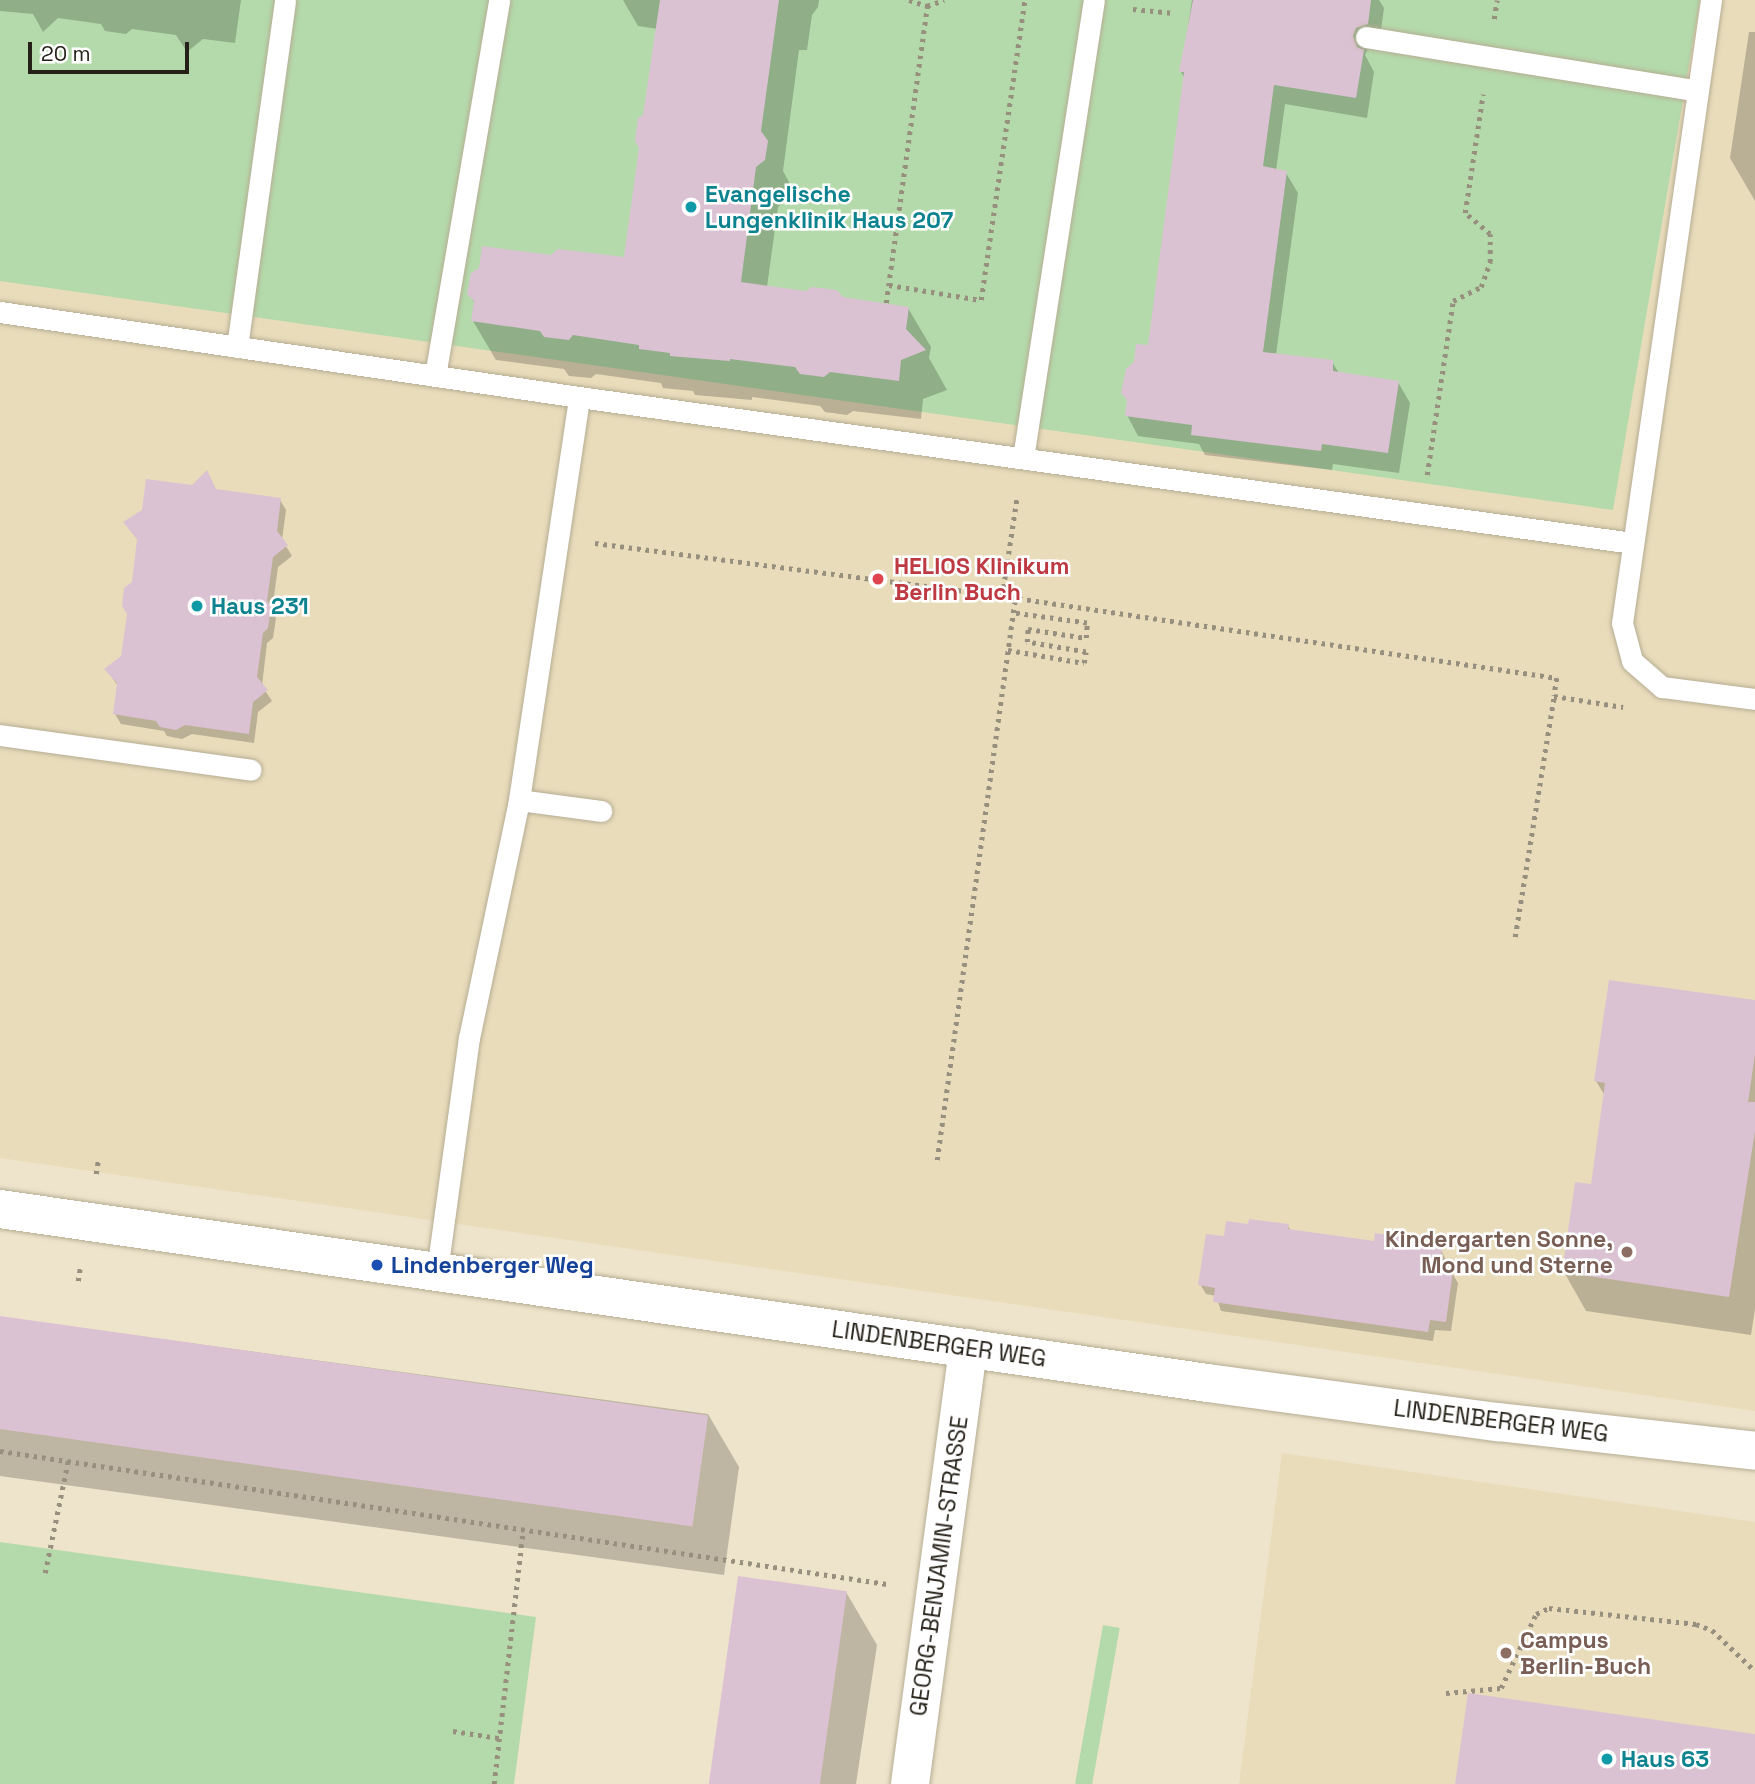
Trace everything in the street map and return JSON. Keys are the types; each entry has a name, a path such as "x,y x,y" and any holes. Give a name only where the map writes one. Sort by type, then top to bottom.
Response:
{"street":[{"name":"LINDENBERGER WEG","path":"0,1209 377,1265 437,1271 1498,1422 1755,1451"},
{"name":"GEORG-BENJAMIN-STRASSE","path":"910,1784 968,1348"}],"lane":[{"path":"237,347 285,0"},
{"path":"435,376 499,0"},
{"path":"1023,458 1094,0"},
{"path":"1711,0 1622,623 1632,661 1662,687 1755,699"},
{"path":"1366,37 1698,91"},
{"path":"0,312 579,397 1632,543"},
{"path":"437,1271 469,1038 519,800 579,397"},
{"path":"0,735 251,770"},
{"path":"519,800 601,811"}],"path":[{"path":"909,0 927,6 944,0"},
{"path":"889,285 981,300 1025,0"},
{"path":"1421,514 1453,301 1481,287 1490,262 1490,234 1465,213 1497,0"},
{"path":"886,303 927,6"},
{"path":"1002,596 1023,458"},
{"path":"557,538 1002,596 1557,678 1515,937"},
{"path":"937,1160 1016,599"},
{"path":"1008,650 1084,663 1086,652 1027,642 1028,629 1086,638 1087,624 1013,613"},
{"path":"1554,696 1634,708"},
{"path":"0,1451 937,1591"},
{"path":"45,1573 68,1461"},
{"path":"494,1784 523,1531"},
{"path":"1446,1693 1501,1688 1536,1614 1549,1608 1696,1624 1712,1630 1755,1671"},
{"path":"453,1731 499,1738"}],"shaded area":[{"name":"HELIOS Klinikum Berlin Buch","path":"0,0 1755,0 1755,1411 0,1158"},
{"name":"Campus Berlin-Buch","path":"1282,1453 1755,1522 1755,1784 1239,1784"}],"green space":[{"path":"0,0 1700,0 1613,510 0,281"},
{"path":"0,1542 536,1617 514,1784 0,1784"},
{"path":"1103,1625 1120,1628 1092,1784 1075,1784"}],"building":[{"name":"Evangelische Lungenklinik Haus 207","path":"660,0 779,0 761,131 768,141 765,160 756,167 741,282 806,291 812,287 837,290 843,297 909,307 906,329 926,350 901,360 899,381 830,372 824,377 800,374 795,367 730,359 670,356 670,353 639,349 639,345 573,335 569,340 544,337 540,331 471,321 474,301 467,294 471,273 479,268 482,246 551,255 558,249 624,257 639,148 635,141 638,118 643,115"},
{"path":"1193,0 1371,0 1368,24 1356,28 1353,36 1357,47 1364,50 1356,98 1274,85 1263,166 1287,171 1263,352 1333,360 1333,371 1399,381 1388,453 1322,444 1321,451 1191,435 1192,425 1125,416 1127,400 1121,393 1126,369 1134,362 1136,344 1148,345 1184,72 1179,72"},
{"name":"Haus 231","path":"207,470 216,489 281,498 277,531 288,545 273,557 267,601 271,606 268,628 263,633 257,677 268,690 253,702 249,734 185,725 176,730 160,727 156,721 113,714 117,683 104,669 121,656 127,614 122,606 124,588 132,582 137,539 123,522 142,510 146,479 192,485"},
{"path":"1609,980 1755,1000 1755,1054 1748,1102 1755,1102 1755,1131 1729,1297 1562,1272 1575,1182 1591,1184 1605,1083 1594,1081"},
{"path":"1249,1219 1289,1224 1288,1229 1374,1241 1375,1233 1414,1239 1414,1244 1442,1249 1439,1269 1453,1271 1446,1322 1430,1320 1428,1332 1213,1302 1215,1288 1198,1285 1206,1234 1224,1236 1226,1221 1248,1224"},
{"path":"0,1316 708,1416 692,1526 0,1429"},
{"path":"738,1576 847,1591 820,1784 709,1784"},
{"name":"Haus 63","path":"1468,1693 1755,1734 1755,1784 1455,1784"}],"place":[{"name":"Evangelische Lungenklinik Haus 207","path":"691,207"},
{"name":"HELIOS Klinikum Berlin Buch","path":"878,579"},
{"name":"Haus 231","path":"197,606"},
{"name":"Kindergarten Sonne, Mond und Sterne","path":"1627,1252"},
{"name":"Lindenberger Weg","path":"377,1265"},
{"name":"Campus Berlin-Buch","path":"1506,1653"},
{"name":"Haus 63","path":"1607,1759"}]}
